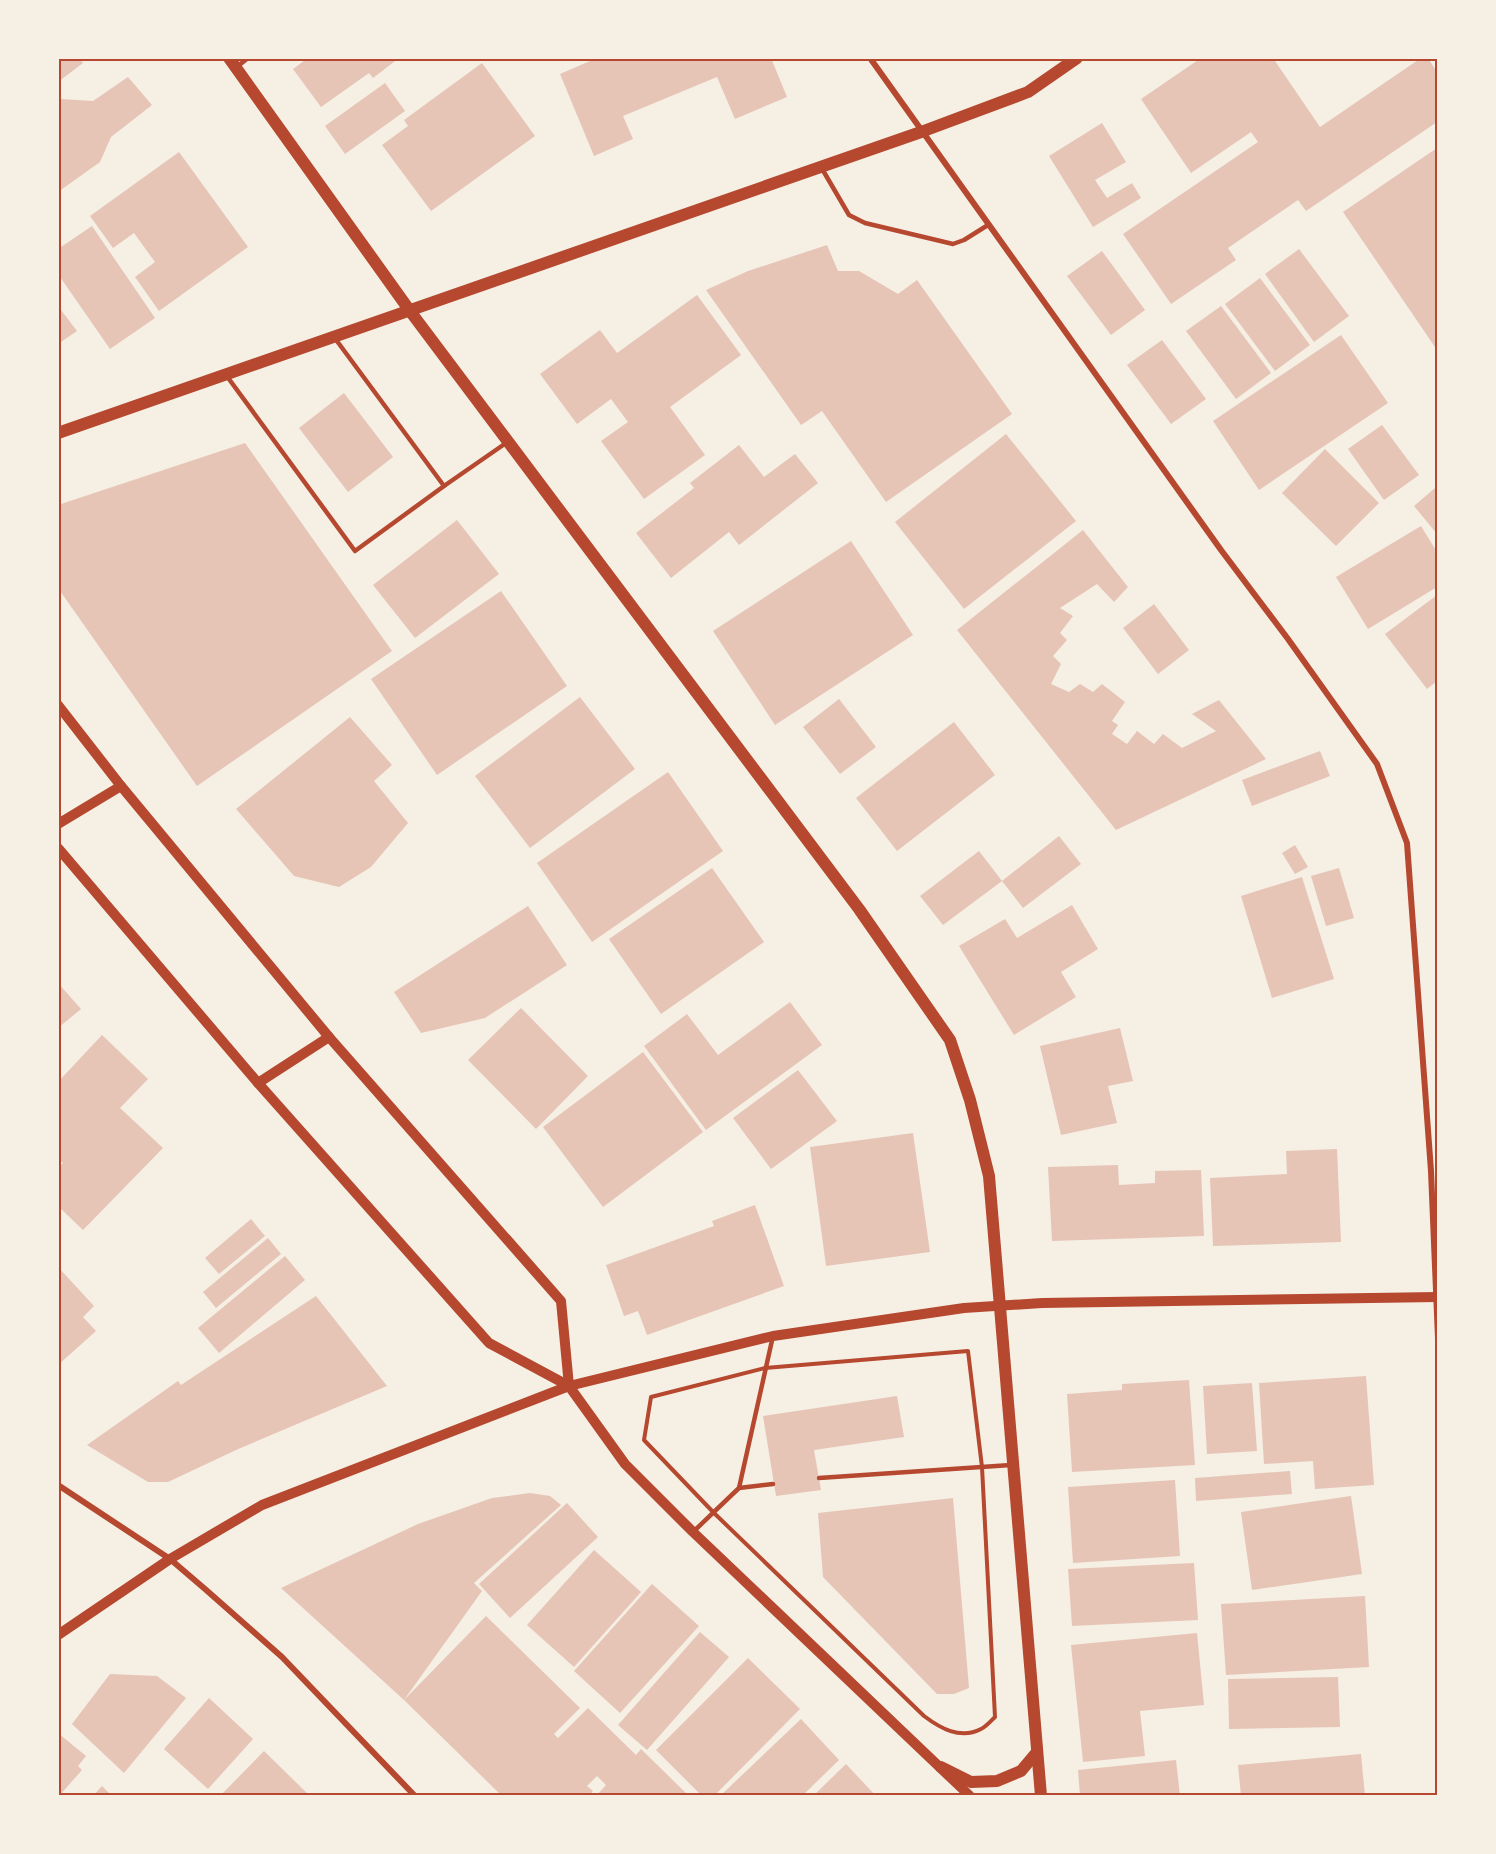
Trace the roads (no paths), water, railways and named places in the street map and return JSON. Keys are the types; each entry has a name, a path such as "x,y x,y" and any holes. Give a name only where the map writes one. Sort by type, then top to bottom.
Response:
{"main road":[{"path":"58,433 921,132 1028,92 1077,58"},
{"path":"232,63 410,311 859,909 950,1040 970,1100 989,1176 1041,1796"},
{"path":"941,1767 971,1782 997,1781 1021,1770 1037,1752"}],"street":[{"path":"870,58 1207,531 1377,764 1407,843 1431,1171 1437,1338"},
{"path":"58,705 121,786 329,1037 561,1301 569,1386"},
{"path":"58,824 121,786"},
{"path":"58,848 258,1083 489,1343 569,1386 625,1464 693,1532 970,1796"},
{"path":"258,1083 329,1037"},
{"path":"58,1635 170,1559 262,1505 569,1386 773,1336 964,1308 1042,1303 1437,1297"},
{"path":"58,1485 170,1559 282,1657 415,1796"}],"lane":[{"path":"232,63 248,58"},
{"path":"820,167 849,215 865,223 952,244 964,240 988,225"},
{"path":"334,337 444,486"},
{"path":"226,375 355,551 508,442"},
{"path":"693,1532 739,1488 773,1336"},
{"path":"819,1479 1013,1465"},
{"path":"739,1488 773,1484"}]}
